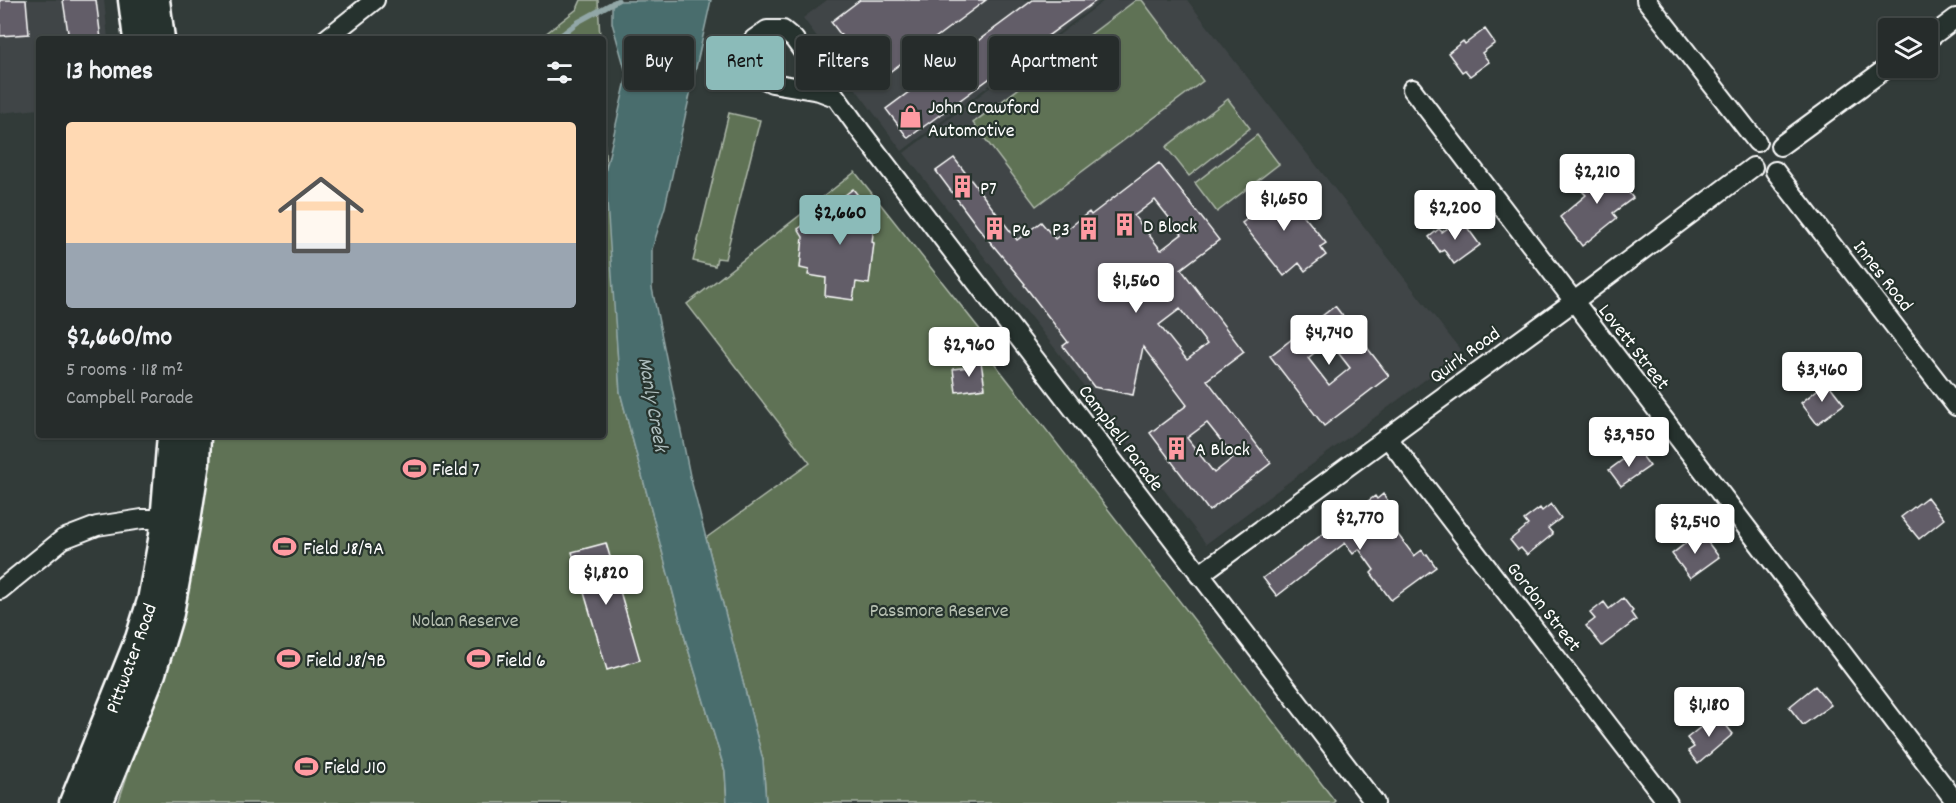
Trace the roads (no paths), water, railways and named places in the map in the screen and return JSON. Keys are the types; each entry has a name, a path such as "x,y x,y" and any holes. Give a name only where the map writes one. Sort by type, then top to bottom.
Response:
{"main road":[{"path":"134,0 138,36"},
{"path":"155,0 160,36"},
{"name":"Pittwater Road","path":"98,803 151,673 169,613 176,519 172,438"},
{"name":"Pittwater Road","path":"74,803 140,639 195,462 196,438"}],"street":[{"path":"330,36 375,0"},
{"path":"1646,0 1757,142"},
{"path":"1938,32 1956,18"},
{"name":"Campbell Parade","path":"836,97 819,91 771,83 760,77 752,68 747,56 749,46 754,39 768,30 783,30 794,39 1199,575 1375,803"},
{"path":"1780,146 1878,74"},
{"name":"Lovett Street","path":"1412,89 1956,802"},
{"path":"1769,140 1780,146 1784,157 1783,163 1775,171 1764,173 1753,167 1749,157 1757,142 1769,140"},
{"name":"Quirk Road","path":"1199,575 1573,302 1753,167"},
{"name":"Innes Road","path":"1775,171 1956,406"},
{"name":"Gordon Street","path":"1387,437 1668,803"},
{"path":"0,590 63,538 97,526 142,519 176,519"}],"water":[{"path":"711,0 694,76 694,36 624,36 624,65 612,23 612,1"},
{"name":"Manly Creek","path":"624,89 691,90 665,207 652,249 652,288 690,476 763,760 766,803 727,803 725,771 686,642 620,392 606,169"}],"waterway":[{"path":"560,36 578,22 618,0"}],"place":[{"name":"John Crawford Automotive","path":"910,117"},
{"name":"P7","path":"962,187"},
{"name":"D Block","path":"1125,225"},
{"name":"P3","path":"1088,228"},
{"name":"P6","path":"994,229"},
{"name":"A Block","path":"1177,448"},
{"name":"Field 7","path":"414,468"},
{"name":"Field J8/9A","path":"285,547"},
{"name":"Field J8/9B","path":"288,659"},
{"name":"Field 6","path":"478,659"},
{"name":"Field J10","path":"306,766"}],"park label":[{"name":"Passmore Reserve","path":"939,609"},
{"name":"Nolan Reserve","path":"465,619"}]}
